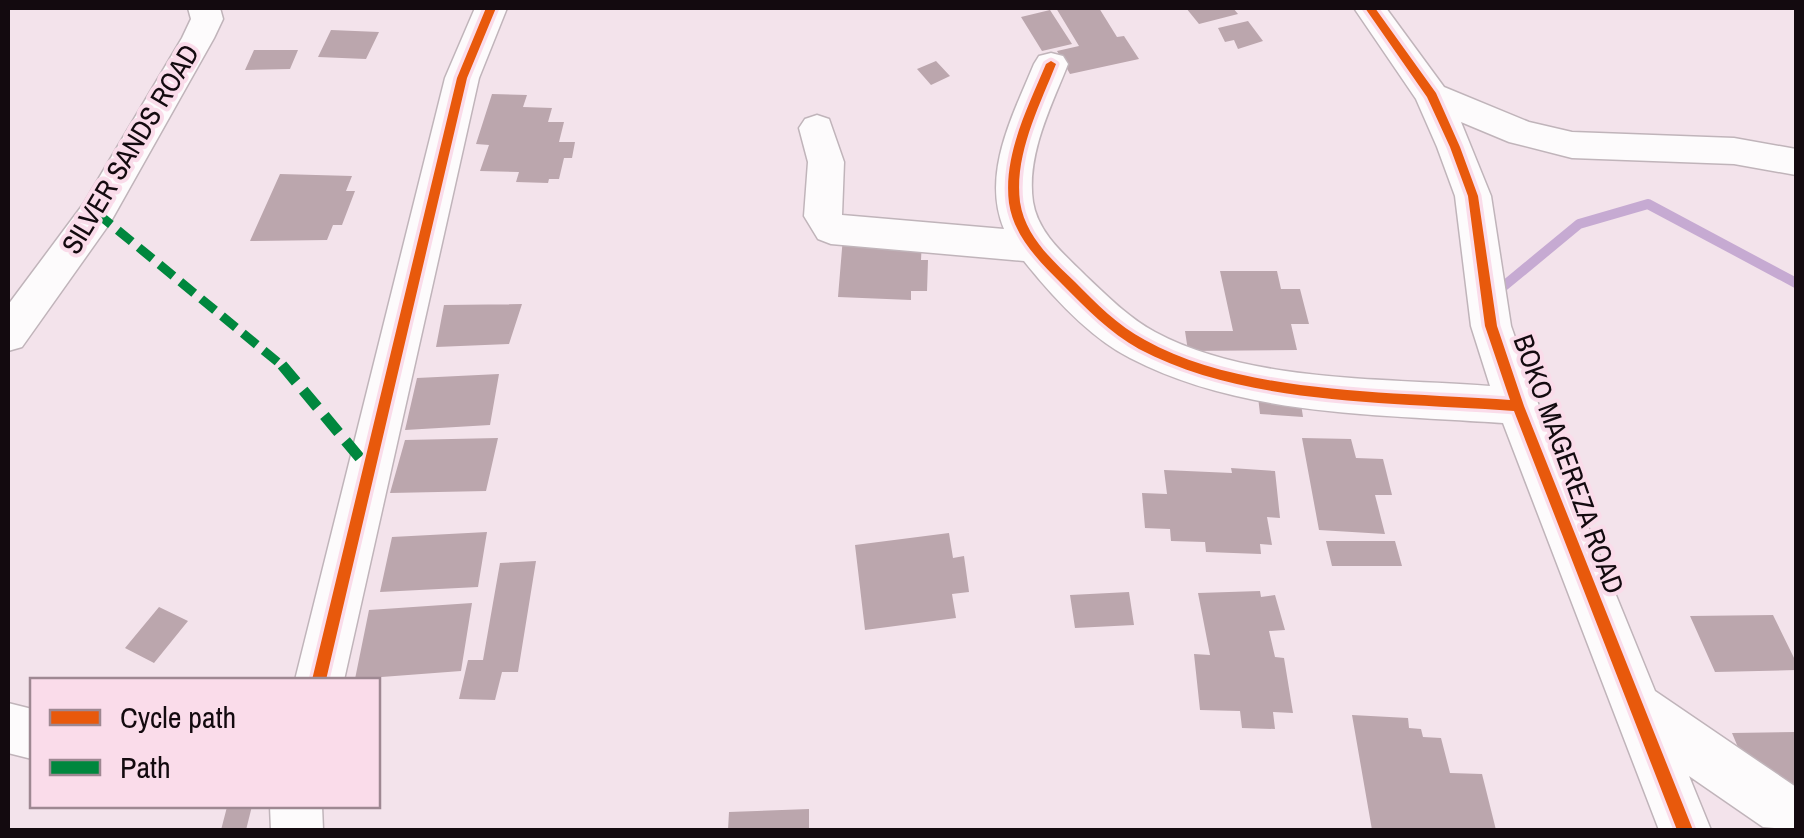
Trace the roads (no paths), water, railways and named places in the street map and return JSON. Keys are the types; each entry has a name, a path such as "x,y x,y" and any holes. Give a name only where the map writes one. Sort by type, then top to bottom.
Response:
{"street":[{"name":"SILVER SANDS ROAD","path":"8,335 98,213 198,38 206,19 204,8"},
{"path":"319,678 462,78 491,8"},
{"name":"BOKO MAGEREZA ROAD","path":"1370,8 1432,96 1473,196 1491,326 1518,406 1684,830"},
{"path":"1051,64 1023,134 1014,188 1018,221 1032,247 1100,315 1141,344 1181,362 1293,386 1518,406"},
{"path":"1432,96 1521,133 1572,145 1734,151 1796,162"},
{"path":"817,128 826,162 824,216 831,229 950,236 1032,247"},
{"path":"1635,707 1782,809 1796,813"}],"waterway":[{"path":"1493,295 1579,224 1648,204 1796,283"}]}
